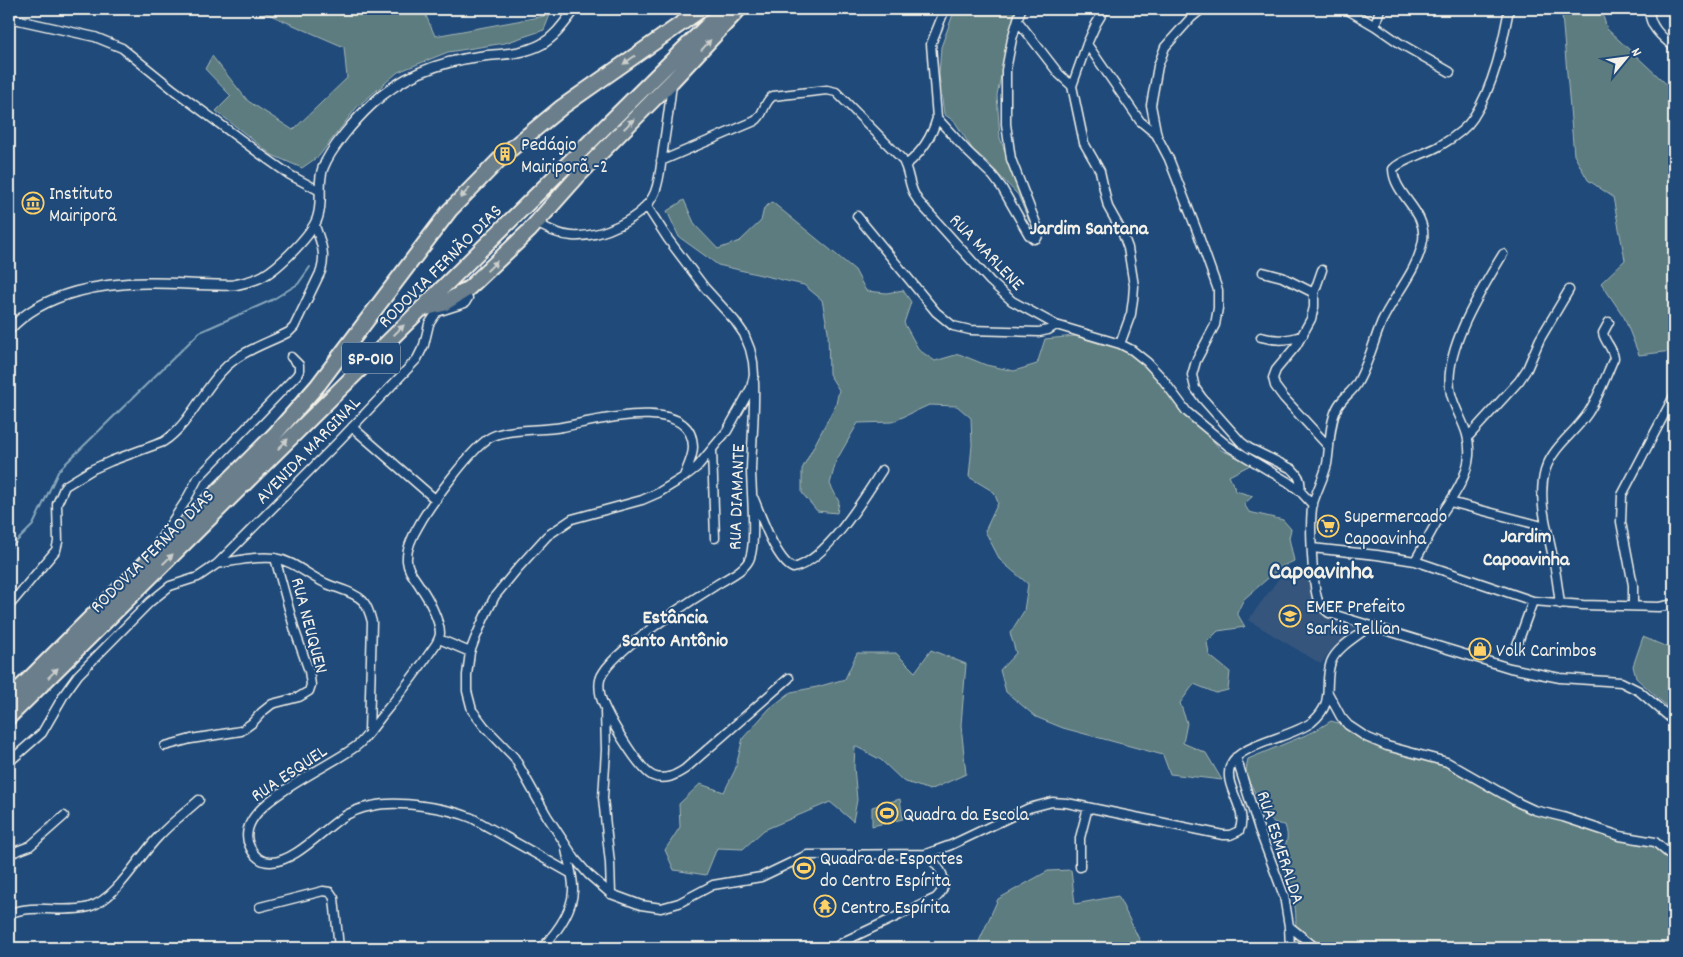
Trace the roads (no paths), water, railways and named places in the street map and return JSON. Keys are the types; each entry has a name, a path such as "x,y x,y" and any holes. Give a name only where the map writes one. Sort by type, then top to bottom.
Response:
{"highway":[{"path":"511,149 562,107 702,9"},
{"name":"RODOVIA FERNÃO DIAS","path":"9,717 724,9"},
{"path":"422,309 442,304 465,291 536,223 577,177 672,81 739,9"},
{"name":"RODOVIA FERNÃO DIAS","path":"9,699 275,434 318,385 444,217 500,159"}],"street":[{"path":"9,330 26,314 41,305 94,288 134,283 216,285 250,282 272,270 287,257 315,226 320,207 320,176 323,166 353,123 380,96 410,76 440,64 462,59 530,50 551,38 575,9"},
{"path":"906,165 928,140 937,118 931,44 944,9"},
{"path":"937,118 992,176 1002,188 1025,229 1032,238 1037,238 1039,233 1011,160 1006,124 1006,70 1012,39 1021,9"},
{"path":"1105,9 1087,44 1072,86 1084,143 1103,179 1108,208 1122,232 1128,248 1134,286 1133,299 1120,344"},
{"path":"1202,9 1190,18 1165,48 1158,66 1151,105 1157,136 1169,159 1218,290 1218,308 1215,325 1196,361 1192,375 1195,388 1217,417 1249,448 1292,469 1298,474 1301,485 1300,491"},
{"path":"1346,9 1450,72"},
{"path":"1375,26 1380,9"},
{"path":"1509,9 1493,77 1473,119 1460,133 1441,145 1420,156 1399,163 1393,168 1393,177 1398,188 1414,207 1421,221 1423,238 1419,256 1382,320 1356,385 1337,406 1326,466 1313,505 1312,548 1316,594 1320,606 1329,613 1510,668 1560,678 1621,682 1639,691 1674,721"},
{"path":"1650,9 1651,20 1656,30 1674,48"},
{"path":"9,18 95,37 122,48 174,90 263,156 290,175 320,191"},
{"path":"1018,20 1059,74 1072,86"},
{"path":"1087,44 1140,120 1157,136"},
{"path":"536,223 562,234 585,236 621,225 646,205 655,193 659,178 672,81"},
{"name":"RUA MARLENE","path":"661,160 755,121 761,116 767,100 773,96 827,90 836,92 897,153 906,165 913,195 990,281 1012,301 1036,316 1056,325 1120,344 1147,362 1161,377 1187,412 1218,439 1288,482 1300,491 1313,505"},
{"name":"RUA DIAMANTE","path":"646,205 679,254 735,321 744,334 750,349 754,375 755,412 752,493 753,546 749,560 739,570 657,624 607,666 601,674 599,683 601,696 605,708 644,769 654,776 666,778 685,769 789,678"},
{"path":"857,216 936,312 953,326 970,330 1039,332 1048,330 1056,325"},
{"path":"9,606 56,550 58,542 57,504 65,486 93,469 162,442 172,436 223,369 244,353 289,332 294,327 324,261 324,250 315,226"},
{"path":"1415,562 1458,488 1469,457 1468,437 1452,396 1448,379 1454,349 1484,285 1503,254"},
{"path":"1322,270 1314,293 1314,307 1311,319 1304,335 1276,370 1273,378 1284,398 1328,447"},
{"path":"1263,272 1282,277 1314,293"},
{"path":"1468,437 1519,381 1527,369 1540,339 1569,290"},
{"name":"AVENIDA MARGINAL","path":"9,762 42,733 65,693 78,675 163,590 177,582 198,576 217,564 352,428 417,359 424,345 429,324 438,312 466,303 468,298 465,291"},
{"path":"1560,604 1546,528 1542,487 1550,459 1557,447 1588,413 1614,358 1613,349 1602,333 1609,322"},
{"path":"1261,337 1288,340 1304,335"},
{"path":"144,563 185,502 198,478 298,375 299,365 291,357"},
{"path":"754,375 751,388 744,403 726,431 712,450 684,477 658,493 642,500 572,519 548,536 495,596 470,652 467,691 472,710 477,719 514,757 565,844 588,874 611,894 642,905 661,908 679,903 713,885 761,877 807,855 926,854 944,848 1041,804 1052,802 1068,803 1223,835 1235,834 1240,830 1242,820 1229,774 1232,761 1249,749 1296,731 1312,722 1324,709 1328,693 1331,661 1343,647 1370,626"},
{"path":"1633,605 1633,585 1620,522 1622,495 1674,396"},
{"path":"470,652 439,638 439,629 426,595 413,576 407,561 410,545 419,525 476,449 490,438 506,433 561,428 629,414 659,416 670,418 684,426 692,439 692,457 684,477"},
{"path":"352,428 436,500"},
{"path":"712,450 715,538"},
{"path":"752,493 775,545 784,561 793,568 808,562 848,523 882,470"},
{"path":"1450,502 1546,528"},
{"path":"1312,548 1377,555 1415,562 1533,601 1560,604 1659,606 1674,604"},
{"path":"217,564 264,557 275,558 292,564 317,580 357,596 367,606 372,622 369,732"},
{"name":"RUA NEUQUEN","path":"165,746 191,739 241,731 272,704 299,697 308,691 311,678 293,624 275,558"},
{"path":"1517,645 1533,601"},
{"name":"RUA ESQUEL","path":"439,638 403,689 356,746 299,780 262,807 252,817 246,836 253,853 266,862 282,860 340,819 356,810 373,805 393,804 457,811 570,873"},
{"path":"1328,693 1348,726 1366,737 1387,746 1447,762 1519,804 1534,810 1570,819 1620,836 1655,842 1674,858"},
{"path":"605,708 606,750 603,798 608,838 611,894"},
{"name":"RUA ESMERALDA","path":"1236,757 1259,829 1284,896 1289,926 1290,948"},
{"path":"9,914 27,908 80,908 100,902 116,888 160,834 199,800"},
{"path":"1080,867 1080,838 1088,807"},
{"path":"9,854 30,846 64,816"},
{"path":"542,948 555,933 568,910 573,891 565,844"},
{"path":"834,948 936,898 942,893 944,882 942,873 926,854"},
{"path":"260,908 323,891 330,892 334,898 340,948"},
{"path":"1289,926 1316,948"}],"waterway":[{"path":"9,549 33,525 59,470 200,332 272,300 298,284 310,267"}],"place":[{"name":"Pedágio Mairiporã -2","path":"505,154"},
{"name":"Instituto Mairiporã","path":"33,203"},
{"name":"Supermercado Capoavinha","path":"1328,526"},
{"name":"EMEF Prefeito Sarkis Tellian","path":"1290,616"},
{"name":"Volk Carimbos","path":"1480,649"},
{"name":"Quadra da Escola","path":"887,813"},
{"name":"Quadra de Esportes do Centro Espírita","path":"804,868"},
{"name":"Centro Espírita","path":"825,906"}],"district":[{"name":"Jardim Santana","path":"1089,227"},
{"name":"Jardim Capoavinha","path":"1526,546"},
{"name":"Capoavinha","path":"1321,570"},
{"name":"Estância Santo Antônio","path":"675,628"}]}
